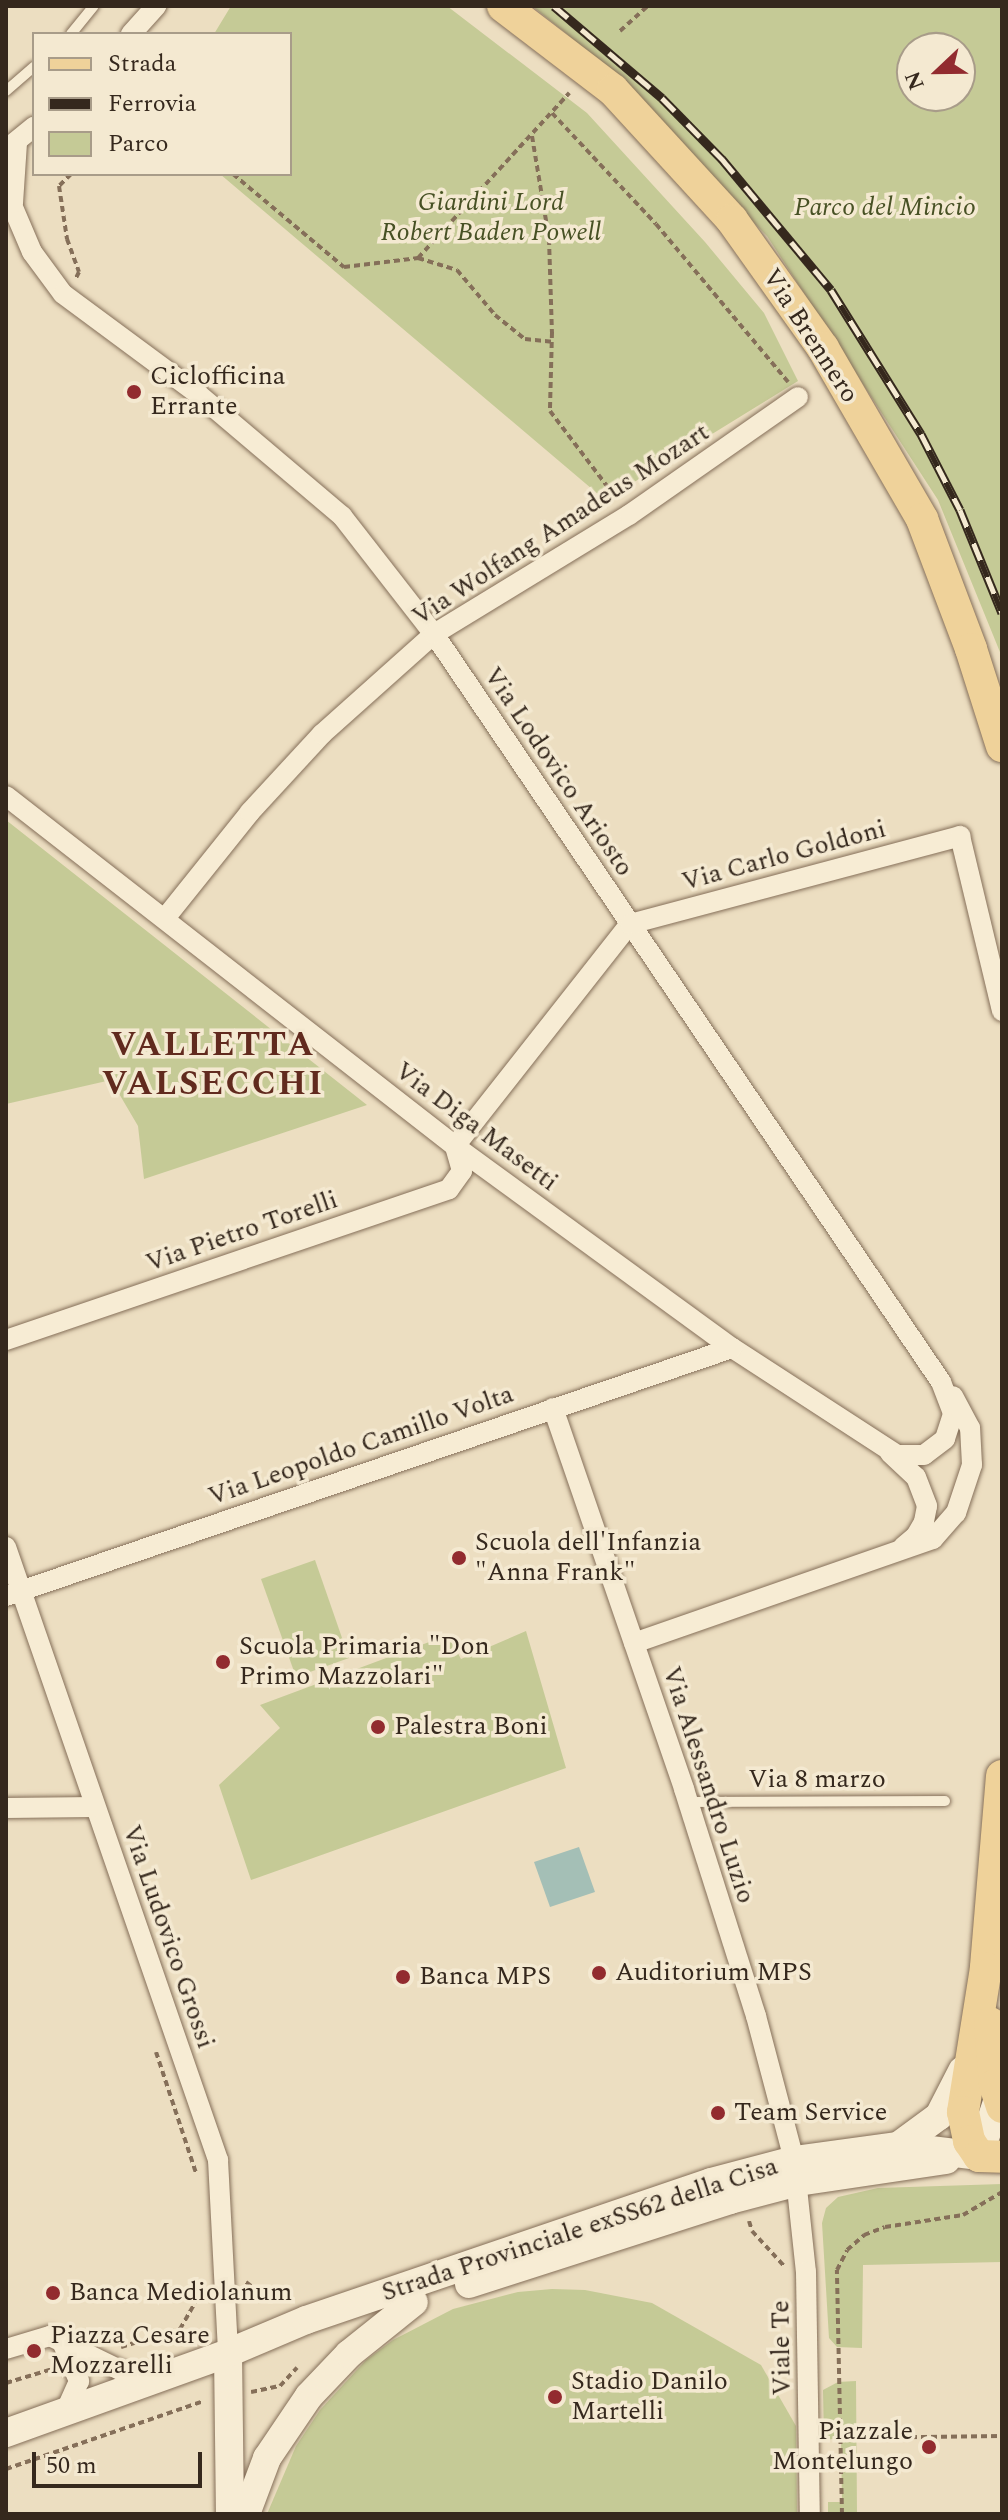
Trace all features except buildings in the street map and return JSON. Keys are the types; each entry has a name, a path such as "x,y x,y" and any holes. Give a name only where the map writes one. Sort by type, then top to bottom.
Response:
{"main road":[{"name":"Via Brennero","path":"503,6 613,90 732,220 823,348 922,519 971,649 1002,746"},
{"path":"986,1968 1000,2103 990,2157 969,2141 963,2112 986,1968 1002,1776"},
{"path":"898,2146 939,2116 953,2094 964,2067 986,1968"},
{"name":"Strada Provinciale exSS62 della Cisa","path":"228,2353 287,2341 414,2302 730,2200 796,2171 898,2146 990,2157"},
{"name":"Strada Provinciale exSS62 della Cisa","path":"228,2353 306,2320 711,2182 796,2171 990,2157"},
{"path":"246,2514 267,2458 309,2396 349,2354 414,2302"},
{"path":"6,2433 228,2353 230,2514"}],"street":[{"path":"133,32 156,6"},
{"path":"12,146 32,129"},
{"name":"Via Lodovico Ariosto","path":"12,146 10,197 32,252 63,294 198,394 342,516 434,634 941,1382 953,1414 945,1439 936,1449"},
{"name":"Via Wolfang Amadeus Mozart","path":"166,917 250,812 322,734 434,634 629,515 798,397"},
{"name":"Via Diga Masetti","path":"6,796 166,917 455,1146 732,1348 886,1448 910,1457 936,1449"},
{"name":"Via Carlo Goldoni","path":"630,924 960,836 1002,1011"},
{"path":"455,1146 630,924"},
{"name":"Via Pietro Torelli","path":"6,1340 449,1189 462,1171 455,1146"},
{"name":"Via Leopoldo Camillo Volta","path":"14,1593 732,1348"},
{"path":"634,1643 933,1539 956,1513 967,1489 972,1465 970,1428 964,1411 941,1382"},
{"name":"Via Alessandro Luzio","path":"553,1408 688,1802 756,2016 796,2171"},
{"path":"882,1557 916,1536 924,1522 927,1506 916,1477 886,1448"},
{"name":"Via Ludovico Grossi","path":"6,1547 14,1593 95,1807 218,2160 228,2353"},
{"path":"6,1808 95,1807"},
{"name":"Viale Te","path":"796,2171 806,2272 810,2514"},
{"path":"6,2349 50,2336 82,2359 147,2383"},
{"path":"64,2414 79,2381 82,2359"}],"lane":[{"path":"73,32 94,6"},
{"path":"6,91 32,69"},
{"name":"Via 8 marzo","path":"688,1802 945,1801"}],"path":[{"path":"620,31 648,6"},
{"path":"418,258 569,93"},
{"path":"552,113 723,301 798,397"},
{"path":"532,136 549,239 552,342 550,411 629,515"},
{"path":"69,176 59,186 67,239 79,272 75,280"},
{"path":"235,176 344,267 418,258 457,270 495,315 525,339 552,342"},
{"path":"155,2049 200,2185"},
{"path":"842,2514 837,2270 847,2250 864,2235 885,2227 963,2215 1002,2192"},
{"path":"243,2268 248,2286 272,2289"},
{"path":"6,2383 180,2329 203,2290 203,2279"},
{"path":"241,2394 280,2386 297,2368"},
{"path":"6,2469 205,2400"},
{"path":"841,2438 1002,2436"}],"green space":[{"name":"Giardini Lord Robert Baden Powell","path":"231,6 447,6 587,113 705,242 764,313 798,381 605,500 222,176 292,176 292,32 215,32"},
{"name":"Parco del Mincio","path":"532,6 1002,6 1002,657 938,500 767,236 567,34"},
{"path":"6,820 367,1105 144,1179 138,1126 111,1080 6,1104"},
{"path":"315,1560 349,1658 296,1677 261,1579"},
{"path":"526,1631 566,1768 251,1880 219,1785 280,1728 260,1705 448,1635 461,1659"},
{"path":"1002,2184 1002,2262 863,2265 862,2348 837,2347 829,2338 822,2223 826,2208 838,2197 878,2188"},
{"name":"Stadio Danilo Martelli","path":"585,2290 652,2303 761,2365 796,2426 797,2514 267,2514 296,2446 320,2410 366,2360 393,2340 453,2309 518,2292"},
{"path":"856,2381 857,2514 828,2514 828,2502 842,2502 841,2438 824,2440 823,2390 838,2382"}],"water":[{"path":"579,1847 595,1892 550,1907 534,1862"}],"railway":[{"path":"554,6 662,98 722,159 831,290 921,434 960,510 1002,613"}],"place":[{"name":"Ciclofficina Errante","path":"134,392"},
{"name":"Scuola dell'Infanzia \"Anna Frank\"","path":"459,1558"},
{"name":"Scuola Primaria \"Don Primo Mazzolari\"","path":"223,1662"},
{"name":"Palestra Boni","path":"378,1727"},
{"name":"Auditorium MPS","path":"599,1973"},
{"name":"Banca MPS","path":"403,1977"},
{"name":"Team Service","path":"718,2113"},
{"name":"Banca Mediolanum","path":"53,2293"},
{"name":"Piazza Cesare Mozzarelli","path":"34,2351"},
{"name":"Stadio Danilo Martelli","path":"555,2397"},
{"name":"Piazzale Montelungo","path":"929,2447"}],"district":[{"name":"VALLETTA VALSECCHI","path":"213,1064"}]}
